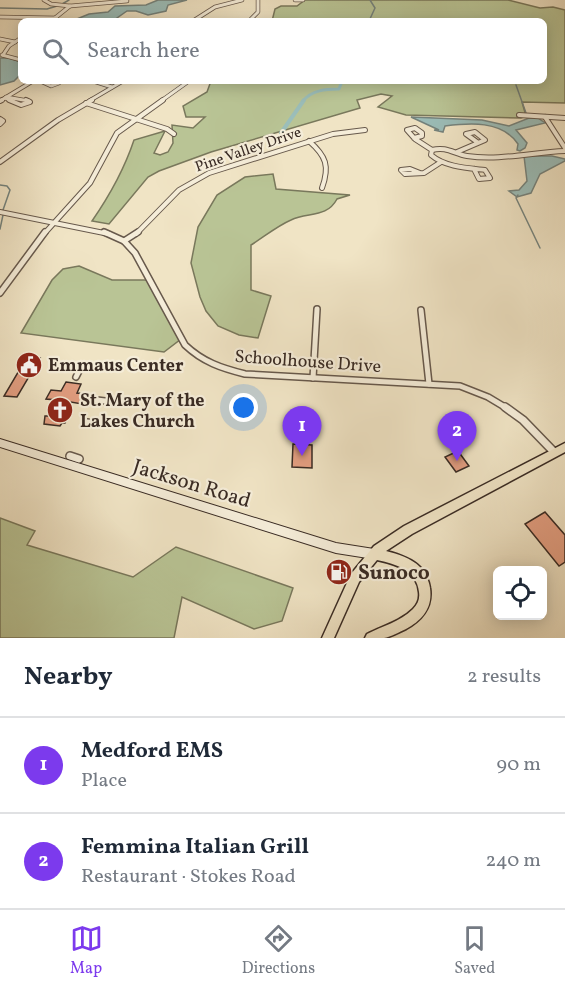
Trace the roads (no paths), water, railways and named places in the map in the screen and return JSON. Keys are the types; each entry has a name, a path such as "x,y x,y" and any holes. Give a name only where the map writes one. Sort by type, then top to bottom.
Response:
{"main road":[{"path":"328,638 355,578 374,554 408,530 565,447"},
{"path":"371,638 419,613 426,596 422,578 417,571 394,558 374,554"}],"street":[{"path":"44,0 51,4 70,6 127,1"},
{"path":"197,18 215,6 242,0"},
{"path":"252,18 258,12 258,0"},
{"path":"295,0 303,0"},
{"path":"0,17 56,18 70,6"},
{"path":"0,39 15,42"},
{"path":"1,55 18,40"},
{"path":"1,55 18,59"},
{"path":"0,101 28,84"},
{"path":"102,84 112,87"},
{"path":"0,162 58,120 118,84"},
{"path":"0,293 55,221 90,183 117,132 185,84"},
{"path":"6,97 30,102 21,105 6,97"},
{"path":"86,103 167,129 174,134"},
{"path":"521,115 565,118"},
{"path":"414,138 432,150 449,147 464,155 496,156 565,149 545,117"},
{"name":"Pine Valley Drive","path":"124,241 142,230 171,197 185,185 213,171 340,132 365,130"},
{"path":"558,136 565,136"},
{"path":"309,141 322,152 328,162 328,171 322,188"},
{"path":"457,152 477,142"},
{"path":"432,150 433,157 441,162 453,162 474,169"},
{"path":"453,162 464,155"},
{"path":"420,173 428,171 441,162"},
{"path":"0,212 107,233 124,241"},
{"name":"Schoolhouse Drive","path":"124,241 138,258 177,333 197,356 225,370 245,374 460,386 493,398 517,414 554,452"},
{"path":"313,378 317,309"},
{"path":"421,310 429,384"},
{"path":"76,376 80,369"},
{"name":"Jackson Road","path":"0,443 336,548 374,554"},
{"path":"70,456 79,459"}],"water":[{"path":"158,0 187,0 168,5 166,11 148,15 127,11 117,18 79,18 89,14 108,12 115,6 146,5"},
{"path":"0,58 18,61 18,77 14,81 0,85"},
{"path":"411,117 482,120 509,126 529,118 538,118 545,123 516,130 527,143 520,151 517,150 518,144 511,136 494,127 474,124 454,125 445,126 443,132 434,130 439,130"},
{"path":"524,156 552,156 565,159 565,161 540,174 531,193 517,197 509,191 519,190 527,181"}],"waterway":[{"path":"62,4 69,0"},
{"path":"370,0 375,8 370,18"},
{"path":"0,8 47,9 57,6"},
{"path":"304,100 315,92 339,89 341,84"},
{"path":"516,85 526,113"},
{"path":"281,133 304,100"},
{"path":"0,185 7,186 10,190 3,210"},
{"path":"518,195 516,198 540,248"},
{"path":"0,229 3,215"}],"place":[{"name":"Emmaus Center","path":"29,365"},
{"name":"St. Mary of the Lakes Church","path":"60,410"},
{"name":"Medford EMS","path":"302,456"},
{"name":"Femmina Italian Grill","path":"457,461"},
{"name":"Sunoco","path":"339,572"}]}
